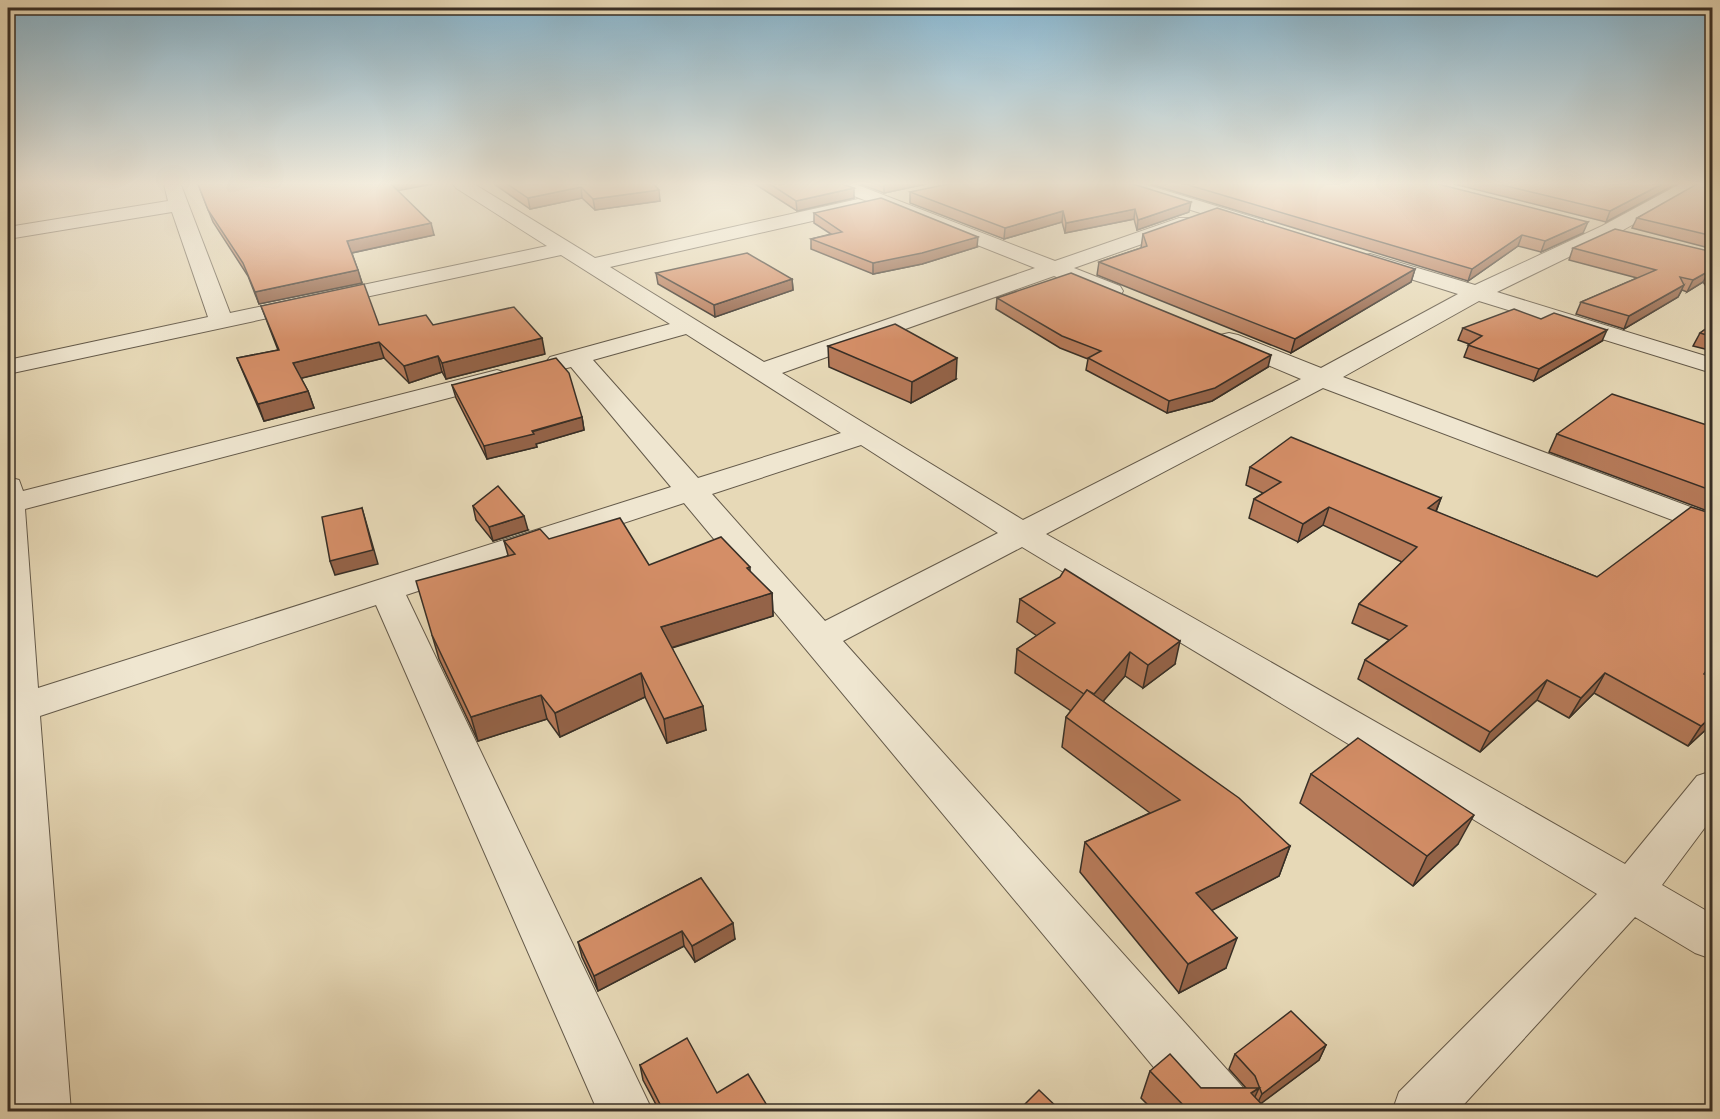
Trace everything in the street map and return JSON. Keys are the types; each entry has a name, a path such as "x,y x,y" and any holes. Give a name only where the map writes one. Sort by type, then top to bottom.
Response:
{"street":[{"path":"190,236 221,321"},
{"path":"548,236 1021,533 1713,938"},
{"path":"8,367 221,321 688,236"},
{"path":"976,236 1137,302"},
{"path":"762,371 1147,236"},
{"path":"819,639 1322,378 1477,293 1596,236"},
{"path":"1352,254 1713,366"},
{"path":"43,1112 8,498 524,371 690,326"},
{"path":"1213,333 1322,378 1713,526"},
{"path":"576,357 1227,1112"},
{"path":"20,708 863,435"},
{"path":"386,589 620,1109"},
{"path":"1419,1112 1631,890 1713,787"}],"building":[{"path":"225,236 369,236 347,241 358,270 255,292 243,263"},
{"path":"823,236 978,237 922,253 873,263 811,239"},
{"path":"1144,236 1309,236 1415,269 1295,339 1099,262 1147,246"},
{"path":"1361,236 1520,236 1472,269"},
{"path":"1527,236 1556,236 1545,241"},
{"path":"1599,236 1646,236 1713,252 1713,276 1709,271 1693,280 1680,277 1684,285 1629,316 1581,302 1656,270 1573,248"},
{"path":"747,253 792,279 714,305 656,273"},
{"path":"1071,273 1271,355 1215,388 1169,401 1088,358 1101,351 1062,336 997,298"},
{"path":"364,284 379,325 426,315 433,325 514,307 542,338 442,363 438,356 404,366 379,342 293,363 308,391 258,404 237,358 279,350 261,306"},
{"path":"1514,309 1541,319 1554,313 1607,330 1539,369 1468,345 1482,336 1463,328"},
{"path":"895,324 957,358 912,382 828,346"},
{"path":"1713,324 1713,337 1700,333"},
{"path":"556,358 569,373 582,417 532,431 534,434 484,446 452,385"},
{"path":"1612,394 1713,427 1713,491 1557,434"},
{"path":"1291,437 1441,498 1428,508 1597,577 1691,507 1713,514 1713,661 1704,674 1713,678 1713,715 1701,726 1605,673 1581,698 1547,680 1490,732 1365,660 1407,626 1359,604 1417,547 1329,507 1303,524 1254,499 1281,482 1250,467"},
{"path":"498,486 524,516 489,527 473,506"},
{"path":"362,508 373,550 330,561 322,517"},
{"path":"620,518 649,565 721,537 772,593 661,627 703,706 664,719 641,673 555,713 541,695 471,717 432,635 416,581 515,554 504,541 540,529 549,539"},
{"path":"1065,569 1180,641 1148,665 1130,652 1094,694 1087,690 1084,694 1017,649 1055,623 1020,599 1060,577"},
{"path":"1087,690 1239,798 1290,846 1196,893 1237,938 1188,964 1085,842 1180,800 1066,717"},
{"path":"1358,738 1474,815 1427,856 1311,774"},
{"path":"701,878 733,923 692,946 682,931 594,976 578,942"},
{"path":"1291,1011 1326,1045 1262,1094 1255,1076 1235,1054"},
{"path":"687,1038 717,1093 748,1074 771,1112 664,1112 640,1065"},
{"path":"1170,1054 1201,1088 1259,1088 1251,1093 1269,1112 1190,1112 1150,1071"},
{"path":"1039,1090 1062,1112 1017,1112"}]}
